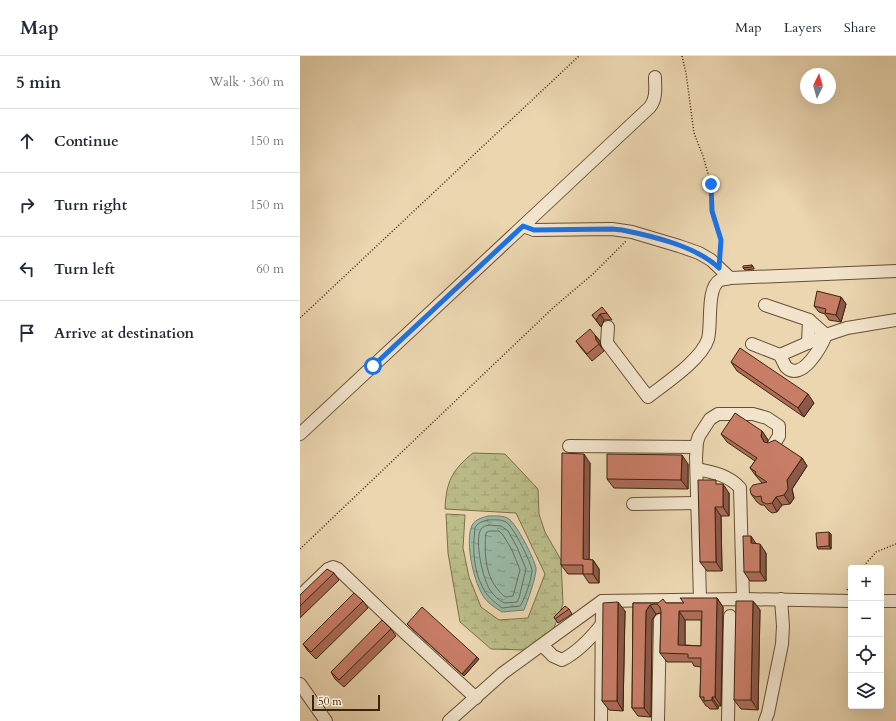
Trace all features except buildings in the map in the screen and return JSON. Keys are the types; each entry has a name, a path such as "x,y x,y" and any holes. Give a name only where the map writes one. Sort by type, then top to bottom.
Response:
{"lane":[{"path":"300,434 650,107 654,102 654,77"},
{"path":"523,226 534,230 612,229 634,233 689,249 711,260 730,278"},
{"path":"608,327 607,343 648,397 693,360 705,347 709,334 710,308 714,288 721,280 730,278 896,271"},
{"path":"765,305 809,320 826,335"},
{"path":"808,343 809,320"},
{"path":"780,355 826,335 847,328 896,320"},
{"path":"752,344 780,355 787,367 791,370 801,369 819,349 826,335"},
{"path":"700,599 696,447 699,436 710,418 718,414 753,414 767,418 779,426 779,436 774,444"},
{"path":"569,446 696,447"},
{"path":"697,469 713,472 734,481 740,488 743,599"},
{"path":"633,504 698,503"},
{"path":"300,596 328,568 333,567 338,569 404,633 476,698"},
{"path":"449,721 503,673 602,601 700,599 848,601"},
{"path":"765,721 768,713 782,644 784,626 781,599"},
{"path":"601,721 602,601"},
{"path":"884,601 896,601"},
{"path":"728,721 730,616"},
{"path":"658,721 660,620"},
{"path":"542,645 553,656 562,660 570,656 595,633 602,624"},
{"path":"300,684 326,721"}],"path":[{"path":"300,318 579,56"},
{"path":"682,56 686,73 694,133 703,156 712,191 712,211 721,240 719,268"},
{"path":"300,549 554,307 593,274 634,233"},
{"path":"865,565 876,552 896,544"}],"green space":[{"path":"473,453 505,454 538,489 539,514 545,532 561,560 563,604 552,633 527,650 491,649 460,622 448,553 446,514 465,515 463,548 469,577 481,607 499,620 528,618 545,574 516,513 445,509 447,491 455,471"}],"water":[{"path":"488,516 504,517 512,522 525,542 535,563 535,577 524,610 502,612 486,599 479,587 471,561 469,543 470,535 472,525 478,520"}],"route":[{"path":"373,366 523,226 534,230 612,229 632,232 689,249 711,260 719,268 721,240 712,211 711,184"}]}
